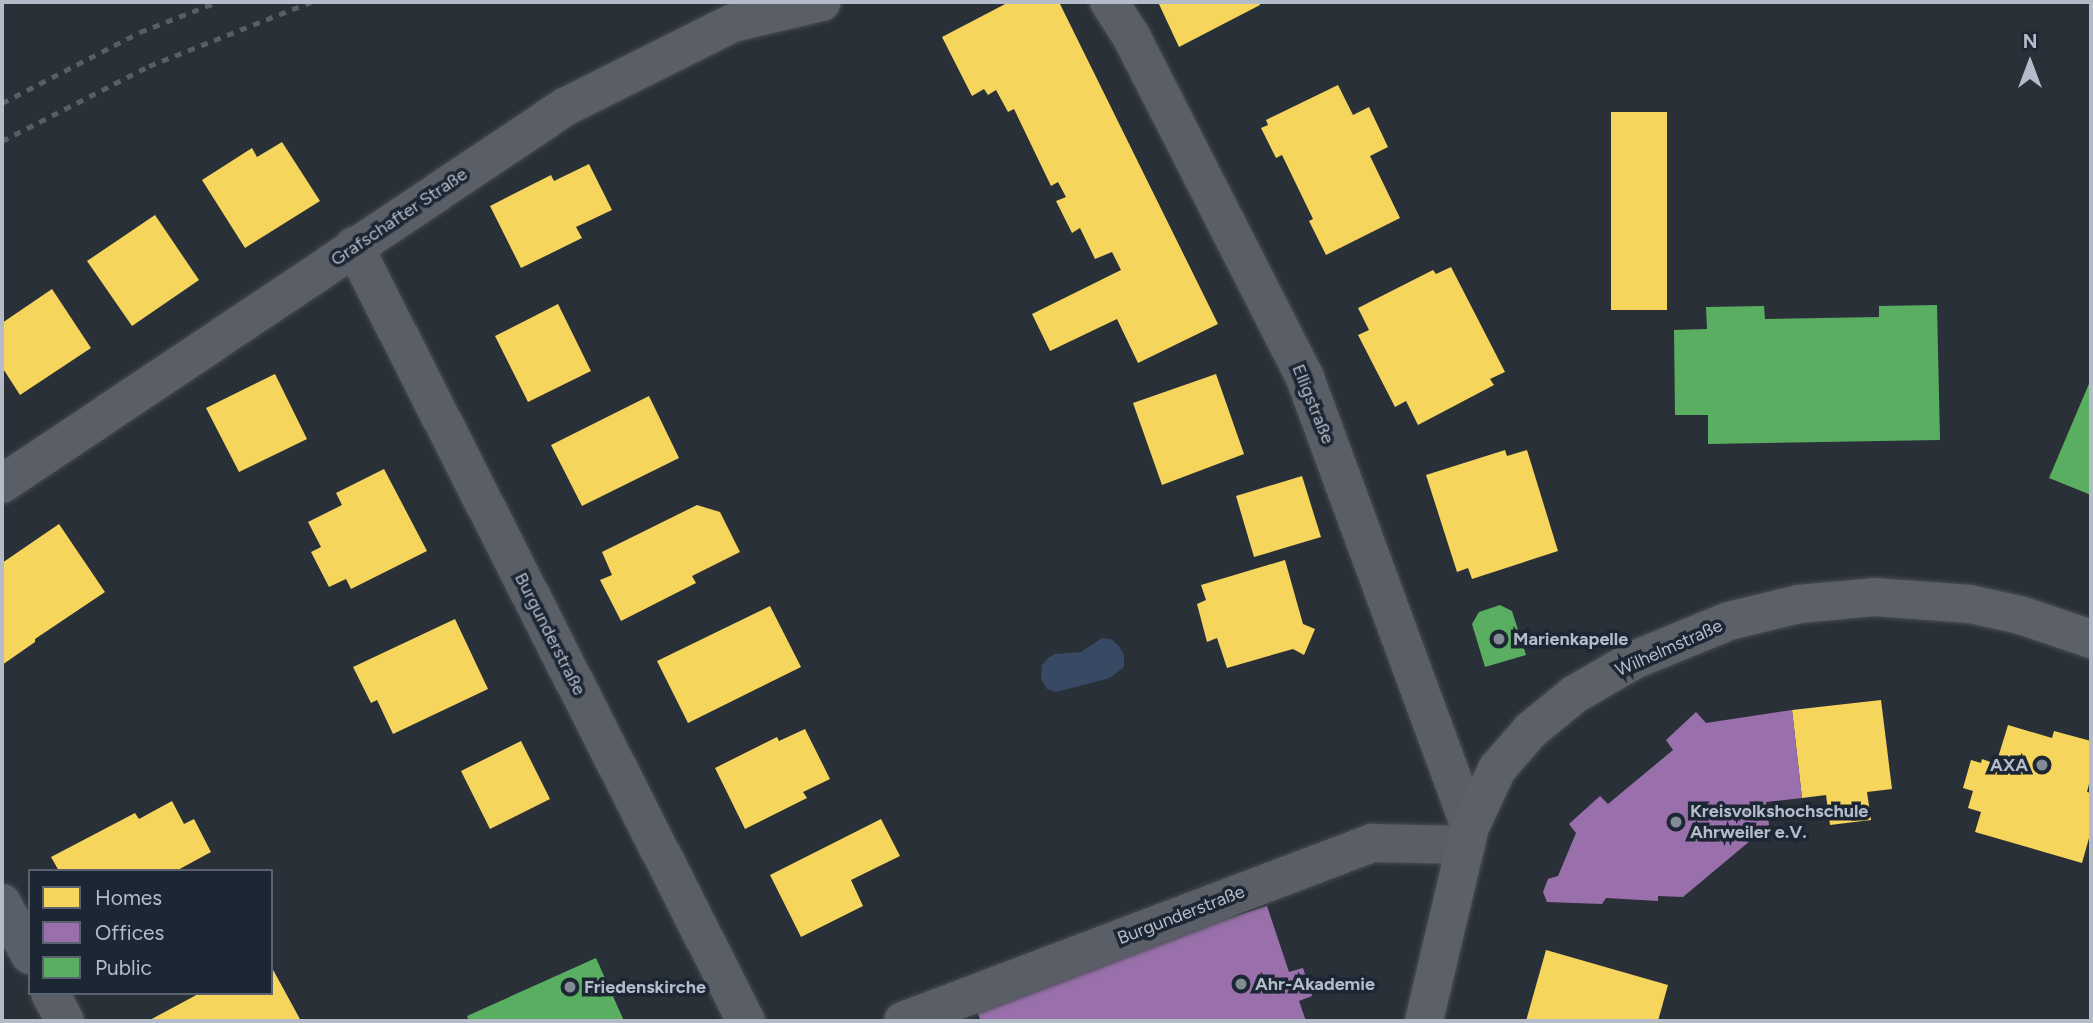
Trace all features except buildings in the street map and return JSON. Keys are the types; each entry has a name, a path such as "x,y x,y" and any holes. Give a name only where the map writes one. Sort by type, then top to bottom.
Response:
{"main road":[{"name":"Wilhelmstraße","path":"1424,1021 1468,836 1497,769 1531,730 1575,694 1634,660 1729,621 1837,598 1923,598 1970,604 2020,615 2091,639"}],"street":[{"name":"Grafschafter Straße","path":"2,484 565,107 733,23 822,2"},
{"name":"Elligstraße","path":"1109,2 1131,36 1305,378 1468,836"},
{"name":"Burgunderstraße","path":"354,246 746,1021"},
{"name":"Burgunderstraße","path":"903,1021 1372,843 1468,836"},
{"path":"2,903 28,951"},
{"path":"51,995 65,1021"}],"water":[{"path":"1102,638 1111,639 1119,646 1124,655 1124,667 1110,678 1056,692 1047,689 1041,679 1042,665 1048,658 1055,654 1081,652"}],"railway":[{"path":"2,103 140,32 217,2"},
{"path":"2,141 149,66 311,2"}],"place":[{"name":"Marienkapelle","path":"1499,639"},
{"name":"AXA","path":"2042,765"},
{"name":"Kreisvolkshochschule Ahrweiler e.V.","path":"1676,822"},
{"name":"Ahr-Akademie","path":"1241,984"},
{"name":"Friedenskirche","path":"570,987"}]}
